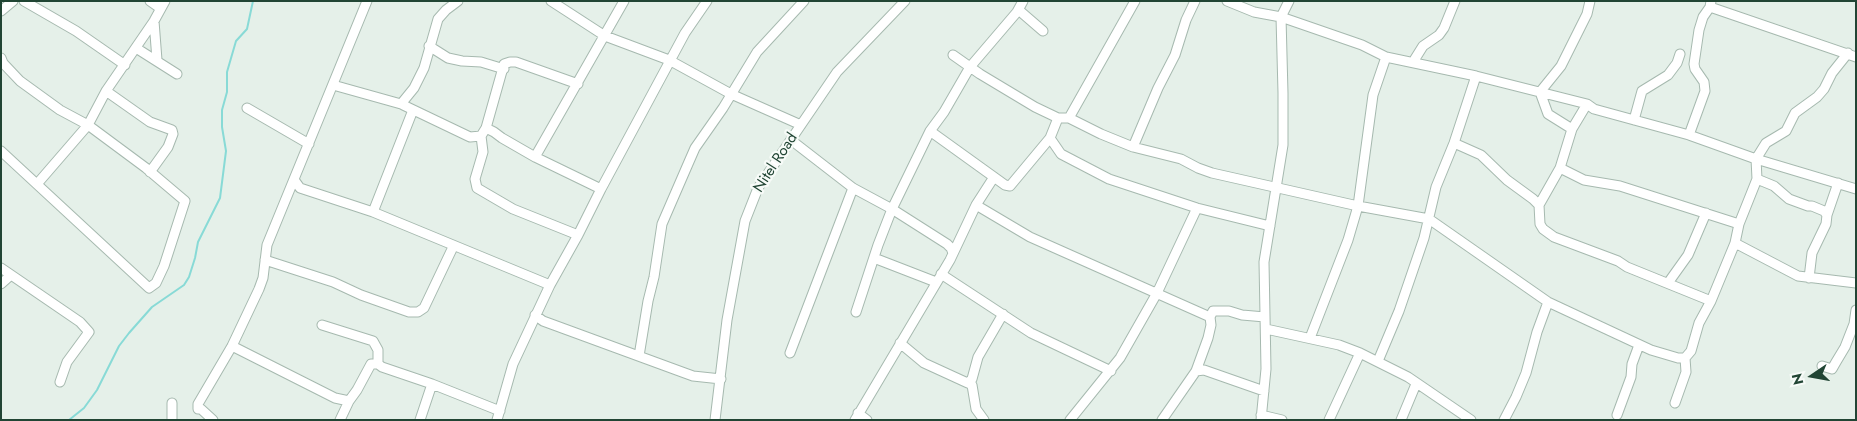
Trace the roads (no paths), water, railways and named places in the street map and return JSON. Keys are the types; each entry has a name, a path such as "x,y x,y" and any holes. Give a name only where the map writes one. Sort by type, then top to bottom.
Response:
{"street":[{"path":"1,10 13,1"},
{"path":"24,1 76,31 125,65"},
{"path":"37,184 88,125 106,91 154,21 163,5 150,1"},
{"path":"213,420 198,408 198,404 232,346 260,289 267,245 367,1"},
{"path":"401,104 414,88 420,75 438,19 458,1"},
{"path":"551,1 605,36 670,60 732,94 801,125"},
{"path":"535,158 624,1"},
{"path":"497,420 513,364 550,285 684,33 707,1"},
{"path":"639,356 662,224 695,148 732,94 756,52 804,1"},
{"name":"Nitel Road","path":"716,420 727,320 745,221 758,188 837,72 905,1"},
{"path":"856,312 892,209 930,131 944,112 970,67 1017,12 1023,1"},
{"path":"1069,118 1135,1"},
{"path":"1133,147 1162,79 1175,55 1186,20 1195,1"},
{"path":"1227,1 1254,12 1281,17 1362,45 1386,57 1476,76 1587,104 1594,109 1689,135 1756,159 1856,189"},
{"path":"1282,420 1261,417 1266,369 1264,262 1284,130 1281,17 1289,1"},
{"path":"1413,62 1423,46 1439,35 1444,28 1455,1"},
{"path":"1540,92 1561,66 1587,14 1590,1"},
{"path":"1675,403 1686,372 1685,358 1691,351 1699,323 1711,301 1735,243 1739,224 1757,179 1756,159 1766,143 1786,131 1796,112 1817,97 1824,89 1832,73 1852,55 1710,4 1699,30 1694,64 1695,69 1704,82 1705,91 1689,135"},
{"path":"1017,12 1021,12 1043,31"},
{"path":"154,21 157,60"},
{"path":"429,46 448,58 481,62 504,69"},
{"path":"136,48 177,74"},
{"path":"1634,120 1642,91 1668,75 1677,63 1680,54"},
{"path":"953,55 1035,107 1058,118 1069,118 1133,147 1181,159 1204,170 1358,206 1429,219 1548,302 1639,345 1670,356 1685,358"},
{"path":"1,151 150,288 156,283 164,266 185,201 88,125 60,110 20,81 3,63 2,57"},
{"path":"1310,338 1348,240 1358,206 1373,95 1386,57"},
{"path":"578,84 516,62 504,64 484,132 483,152 475,179 477,188 513,209 578,235"},
{"path":"1378,361 1399,311 1429,219 1436,187 1454,143 1476,76"},
{"path":"333,85 401,104 470,137 484,132 494,132 535,158 601,189"},
{"path":"106,91 150,122 172,130 173,134 168,147 150,172"},
{"path":"1540,92 1548,114 1572,129"},
{"path":"1587,104 1572,129 1560,168 1539,205 1540,224 1543,229 1554,237 1618,261 1627,267 1711,301"},
{"path":"247,108 309,144"},
{"path":"373,212 413,110"},
{"path":"930,131 1005,185 1010,186 1014,184 1050,138 1058,118"},
{"path":"1050,138 1061,154 1091,171 1196,208 1270,226"},
{"path":"791,140 853,188 892,209 947,244 952,248 953,253"},
{"path":"1454,143 1481,155 1506,180 1539,205"},
{"path":"1560,168 1584,180 1620,186 1739,224"},
{"path":"867,420 856,416 939,278 976,205 994,177"},
{"path":"1757,179 1774,186 1788,198 1824,211 1827,215"},
{"path":"294,181 300,188 373,212 453,247 550,285"},
{"path":"1809,278 1812,253 1826,224 1827,215 1838,183"},
{"path":"790,353 853,188"},
{"path":"976,205 1030,237 1210,318"},
{"path":"1070,420 1111,371 1157,293 1196,208"},
{"path":"1668,283 1688,254 1706,213"},
{"path":"1735,243 1787,272 1798,276 1856,283"},
{"path":"265,260 333,282 409,312 418,312 424,308 453,247"},
{"path":"874,258 939,278 1003,314 1032,333 1111,371"},
{"path":"1,268 80,322 89,332 67,362 60,382"},
{"path":"1,284 11,275"},
{"path":"1504,420 1526,373 1537,332 1548,302"},
{"path":"1162,420 1196,371 1208,338 1211,325 1210,318 1213,311 1229,310 1242,315 1265,317"},
{"path":"1822,366 1832,369 1845,347 1854,324 1856,310"},
{"path":"968,383 972,379 978,358 1003,314"},
{"path":"533,319 693,376 721,379"},
{"path":"322,325 373,341 378,350 378,364"},
{"path":"1266,329 1339,345 1360,353 1378,361 1471,420"},
{"path":"900,343 924,363 972,385 976,409 984,420"},
{"path":"1617,415 1631,377 1632,364 1639,345"},
{"path":"232,346 335,398 349,401"},
{"path":"1329,420 1360,353"},
{"path":"340,420 371,364 378,364 500,410"},
{"path":"1196,371 1204,370 1264,391"},
{"path":"420,420 432,384"},
{"path":"1401,420 1416,384"},
{"path":"172,404 172,420"}],"waterway":[{"path":"69,420 84,408 97,390 119,346 129,333 152,307 184,285 189,277 198,242 220,198 226,151 222,127 222,110 227,92 227,72 236,41 247,29 253,1"}]}
